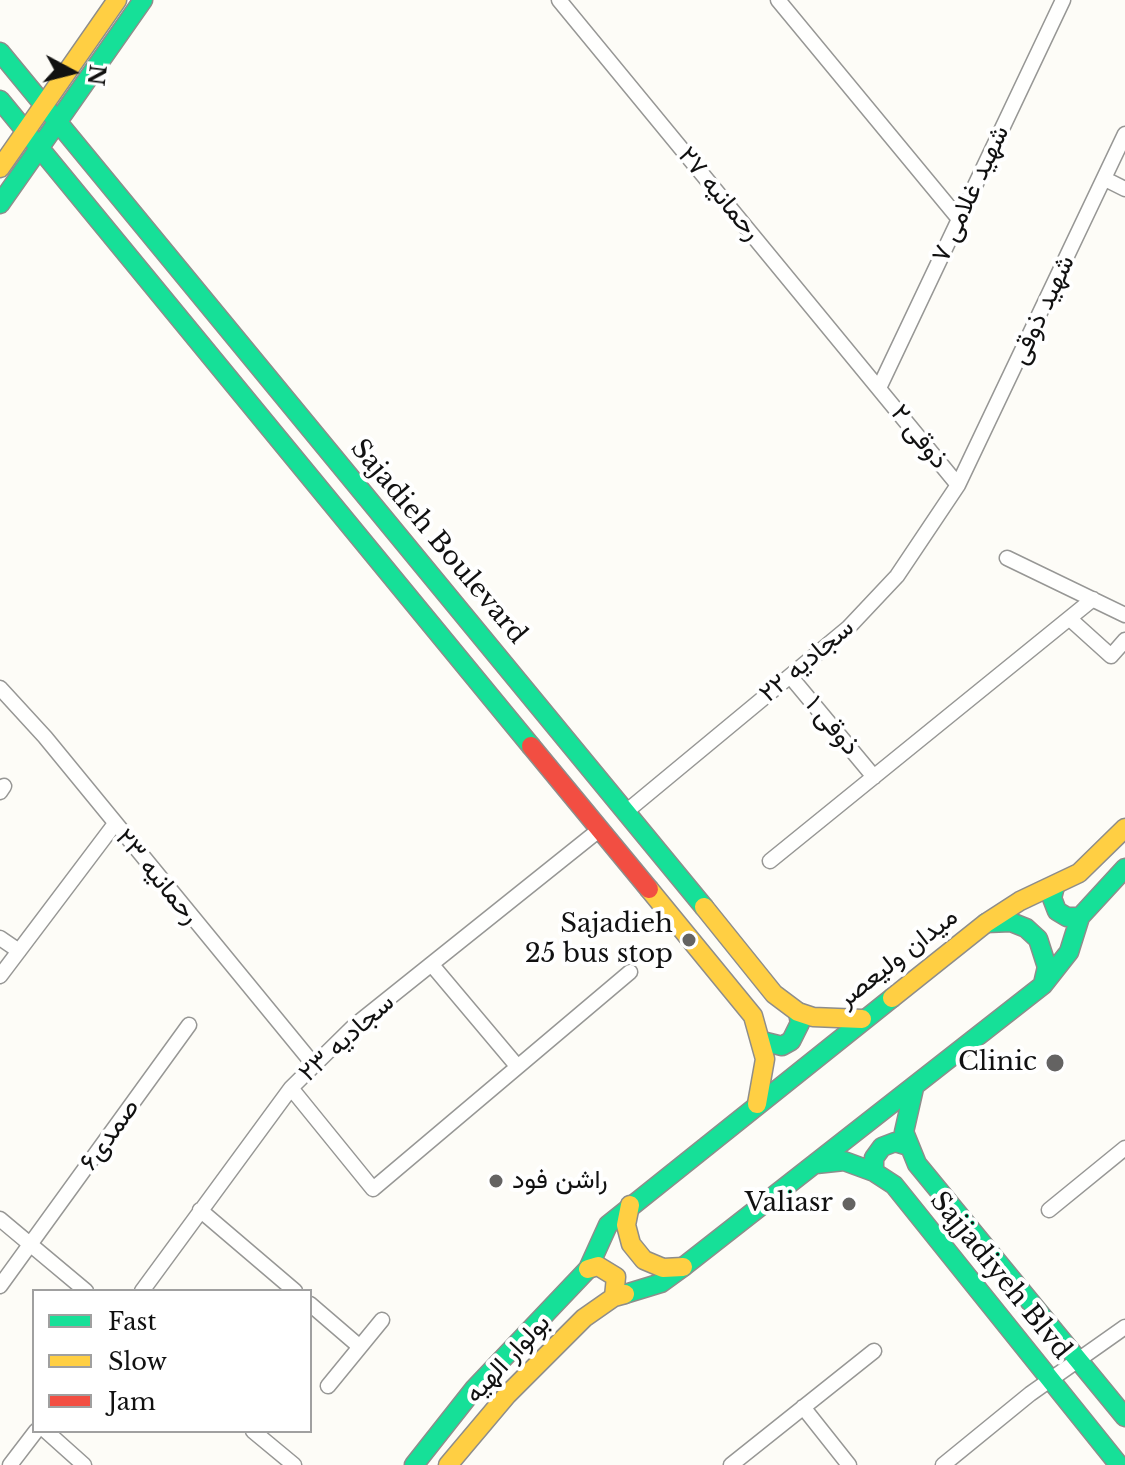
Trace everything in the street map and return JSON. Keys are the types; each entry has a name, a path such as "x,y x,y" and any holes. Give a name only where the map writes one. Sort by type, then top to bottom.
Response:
{"main road":[{"path":"0,168 117,0"},
{"path":"0,204 143,0"},
{"name":"Sajadieh Boulevard","path":"0,52 627,811 774,994 798,1012 824,1020 862,1019"},
{"path":"0,100 753,1016 762,1041 765,1077 757,1104"},
{"path":"986,923 1020,901 1079,873 1125,828"},
{"path":"588,1269 598,1266 608,1269 616,1277 614,1297 661,1283 683,1267 1043,985 1069,952 1080,917 1125,868"},
{"path":"1055,886 1052,898 1057,911 1067,917 1080,917"},
{"name":"میدان ولیعصر","path":"414,1465 474,1389 588,1269 608,1225 986,923 1011,922 1026,928 1038,939 1047,967 1043,985"},
{"path":"762,1041 782,1046 791,1041 798,1033 798,1012"},
{"path":"874,1172 874,1158 882,1147 895,1142 908,1146 905,1116 914,1088"},
{"name":"Sajjadiyeh Blvd","path":"908,1146 917,1164 1125,1417"},
{"name":"Sajjadiyeh Blvd","path":"816,1164 844,1161 874,1172 894,1185 1119,1465"},
{"path":"630,1205 626,1225 631,1244 644,1260 663,1268 683,1267"},
{"name":"بولوار الهیه","path":"448,1465 518,1384 584,1318 614,1297"}],"street":[{"name":"رحمانیه ۲۷","path":"559,0 879,388"},
{"path":"778,0 959,219"},
{"name":"شهید غلامی ۷","path":"879,388 1063,0"},
{"name":"شهید ذوقی","path":"958,485 1125,134"},
{"path":"1105,179 1125,189"},
{"name":"ذوقی ۲","path":"879,388 958,485"},
{"name":"سجادیه ۲۲","path":"627,811 848,628 897,576 958,485"},
{"path":"1007,558 1125,615"},
{"path":"770,861 1093,599"},
{"path":"1070,619 1111,656 1125,640"},
{"name":"ذوقی ۱","path":"790,676 874,777"},
{"name":"رحمانیه ۲۳","path":"0,688 45,737 114,825 314,1065"},
{"path":"0,976 114,825"},
{"name":"سجادیه ۲۳","path":"143,1289 291,1088 354,1026 599,830"},
{"path":"0,938 19,951"},
{"path":"432,965 517,1066"},
{"path":"291,1088 373,1189 630,972"},
{"name":"صمدی۶","path":"0,1286 189,1025"},
{"path":"1049,1210 1125,1148"},
{"path":"200,1210 293,1289"},
{"path":"0,1219 84,1289"},
{"path":"312,1306 360,1347"},
{"path":"328,1386 382,1320"},
{"path":"943,1465 1049,1380 1125,1327"},
{"path":"731,1465 874,1351"},
{"path":"803,1407 849,1465"},
{"path":"10,1465 34,1433"},
{"path":"48,1433 84,1465"},
{"path":"255,1433 294,1465"}],"traffic: fast":[{"path":"0,204 143,0"},
{"path":"0,52 704,907"},
{"path":"0,100 531,746"},
{"path":"625,1294 661,1283 683,1267 1043,985 1069,952 1080,917 1125,868"},
{"path":"1055,886 1052,898 1057,911 1067,917 1080,917"},
{"path":"986,923 1011,922 1026,928 1038,939 1047,967 1043,984"},
{"path":"414,1465 474,1389 588,1269 608,1225 892,998"},
{"path":"762,1041 782,1046 791,1041 800,1023 798,1012"},
{"path":"914,1088 904,1132 917,1164 1125,1417"},
{"path":"874,1172 874,1158 882,1147 895,1142 908,1146"},
{"path":"816,1164 844,1161 874,1172 894,1185 1119,1465"}],"traffic: slow":[{"path":"0,168 117,0"},
{"path":"892,998 986,923 1020,901 1079,873 1125,828"},
{"path":"649,889 753,1016 765,1059 757,1104"},
{"path":"704,907 774,994 798,1012 813,1017 862,1019"},
{"path":"630,1205 626,1225 631,1244 644,1260 663,1268 683,1267"},
{"path":"588,1269 598,1266 616,1277 614,1297"},
{"path":"448,1465 507,1395 584,1318 614,1297 625,1294"}],"traffic: jam":[{"path":"531,746 649,889"}],"place":[{"name":"Sajadieh 25 bus stop","path":"689,940"},
{"name":"Clinic","path":"1055,1063"},
{"name":"راشن فود","path":"496,1181"},
{"name":"Valiasr","path":"849,1204"}]}
